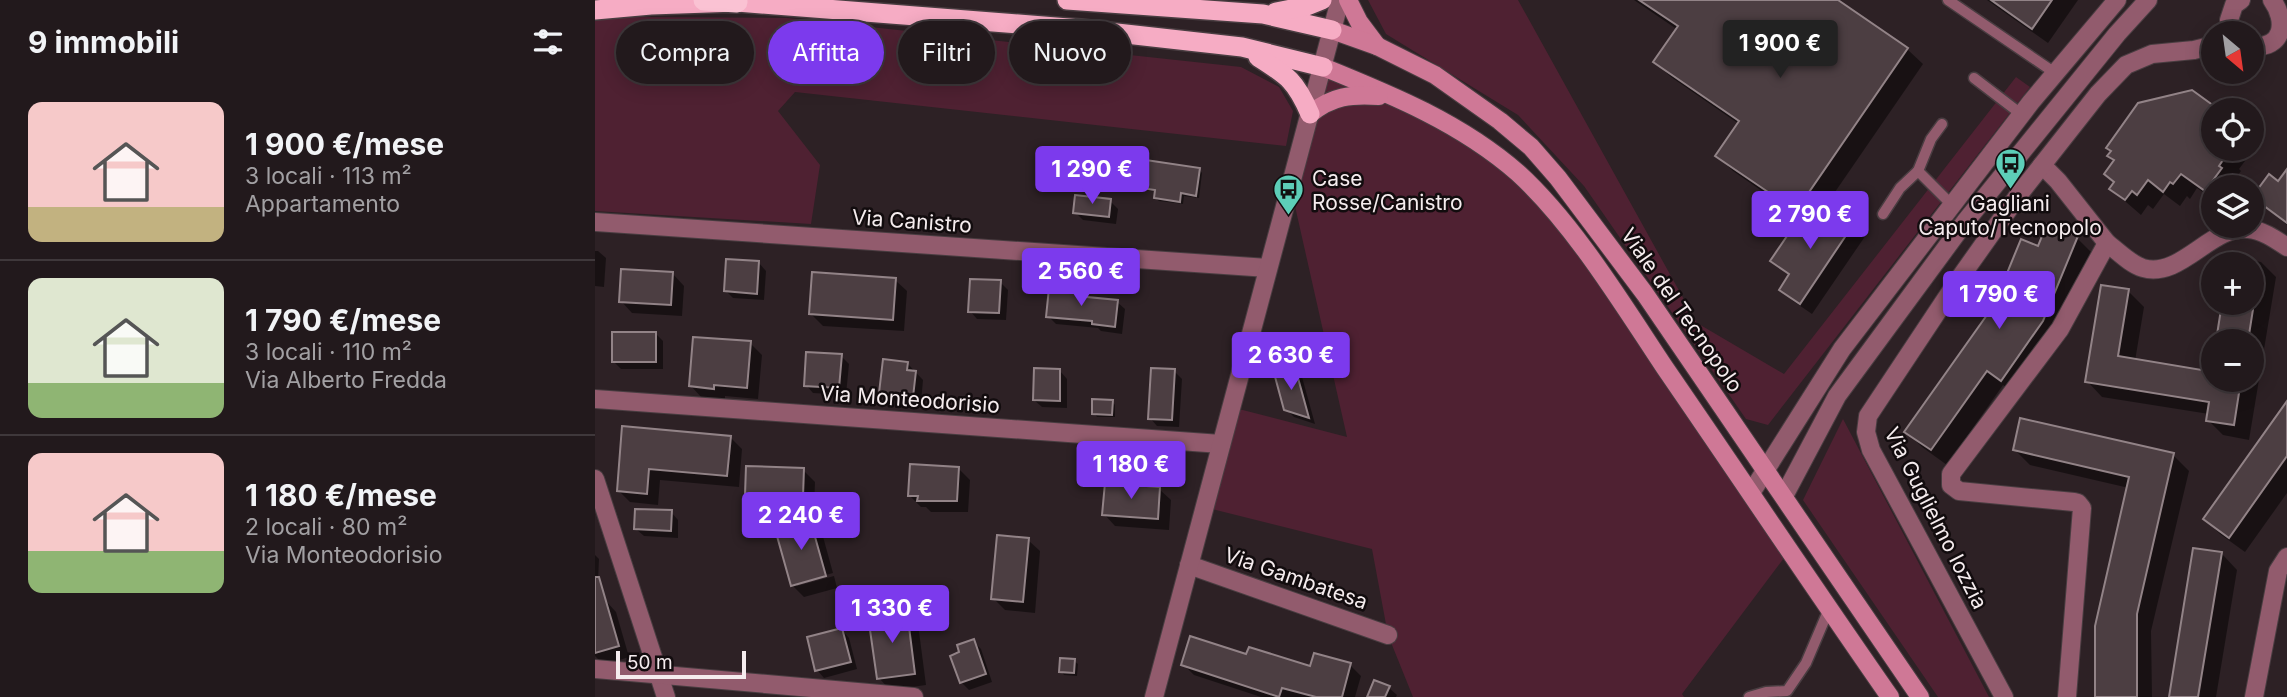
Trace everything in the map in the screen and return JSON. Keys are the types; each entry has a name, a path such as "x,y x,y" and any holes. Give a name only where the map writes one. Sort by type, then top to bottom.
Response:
{"highway":[{"path":"704,0 1081,29 1242,47 1323,67"},
{"path":"1067,0 1263,14 1332,30"},
{"path":"1263,14 1294,9 1322,0"},
{"path":"595,10 737,2"},
{"path":"1242,47 1287,75 1301,94 1310,114"}],"main road":[{"path":"1348,0 1359,22 1377,46"},
{"name":"Viale del Tecnopolo","path":"1332,30 1377,46 1435,75 1500,121 1531,147 1558,178 1645,294 1784,496 1871,629 1920,697"},
{"path":"1323,67 1399,98 1452,126 1519,174 1564,223 1619,299 1890,697"},
{"path":"1310,114 1321,105 1343,96 1356,94 1399,98"}],"street":[{"path":"1154,697 1340,0"},
{"path":"1751,493 1842,349 2021,114 2117,0"},
{"path":"1784,496 1837,396 1965,222 2117,34 2148,0"},
{"path":"2117,34 2147,16 2163,0"},
{"path":"2265,43 2278,38 2283,31 2284,20 2278,6"},
{"path":"2265,45 2287,46"},
{"name":"Via Guglielmo Iozzia","path":"2004,697 1871,450 1865,426 1870,410 1959,279 2042,165 2098,94 2126,65 2152,54 2201,48"},
{"path":"2042,165 2107,243 2137,265 2154,270 2173,265 2227,233 2244,228 2260,232 2287,247"},
{"name":"Via Canistro","path":"595,222 1268,268"},
{"path":"2067,697 2082,508 2074,502 1959,491 1951,485 1950,479 2060,329 2107,243"},
{"name":"Via Monteodorisio","path":"595,399 1221,444"},
{"path":"595,479 666,697"},
{"path":"2254,697 2278,571 2287,557"},
{"name":"Via Gambatesa","path":"1189,565 1388,635"},
{"path":"595,668 914,697"}],"lane":[{"path":"1948,0 2055,73"},
{"path":"1973,79 2021,114"},
{"path":"1883,214 1900,188 1918,171 1931,139 1942,124"},
{"path":"1918,171 1952,205"},
{"path":"1749,697 1766,692 1787,691 1807,663 1829,609"}],"shaded area":[{"path":"1368,0 1518,0 1697,323 1784,374 2016,77 2030,87 1768,425 1746,419 1584,186 1518,115 1386,34"},
{"path":"620,17 787,18 815,21 768,21 768,84 884,84 884,28 898,30 898,84 995,84 995,40 1009,42 1009,84 1131,84 1131,55 1241,67 1279,87 1293,111 1286,146 795,92 778,111 820,165 811,224 595,211 595,20"},
{"path":"1323,67 1452,126 1564,223 1790,550 1682,694 1684,697 1413,697 1388,635 1372,549 1204,507 1231,407 1347,437 1290,184"},
{"path":"1843,419 1989,697 1938,697 1803,500"}],"building":[{"path":"1639,0 1838,0 1908,48 1796,211 1715,156 1739,121 1653,62 1678,26"},
{"path":"1991,0 2052,0 2032,29"},
{"path":"2192,90 2203,98 2201,161 2222,161 2219,166 2222,168 2217,175 2201,175 2201,188 2181,174 2173,184 2170,182 2163,192 2148,180 2137,195 2132,191 2125,200 2109,189 2114,182 2104,174 2114,160 2107,156 2111,151 2106,148 2138,103"},
{"path":"1139,159 1200,168 1196,196 1181,193 1180,202 1154,198 1155,190 1135,187"},
{"path":"2287,169 2287,223 2264,206 2264,181 2269,174 2278,181"},
{"path":"1075,195 1111,199 1109,217 1073,213"},
{"path":"1837,205 1857,219 1800,304 1779,290 1789,274 1770,261 1802,214 1822,228"},
{"path":"2047,224 2078,236 2043,321 2001,381 1987,371 1931,450 1904,432 1994,305 2021,239 2038,246"},
{"path":"726,259 759,261 757,294 724,291"},
{"path":"621,269 673,272 671,305 619,302"},
{"path":"812,272 896,278 893,320 809,314"},
{"path":"970,279 1001,280 999,313 968,312"},
{"path":"2101,285 2129,289 2118,356 2201,370 2201,392 2239,392 2234,425 2206,421 2209,402 2085,382"},
{"path":"1049,288 1078,291 1077,296 1118,300 1115,327 1092,324 1092,321 1046,317"},
{"path":"2220,315 2252,315 2250,329 2218,329"},
{"path":"612,332 656,332 656,362 612,362"},
{"path":"693,337 751,341 747,388 714,385 714,389 689,386"},
{"path":"806,352 842,354 839,388 804,386"},
{"path":"883,359 908,362 907,370 916,371 913,397 879,393"},
{"path":"1295,367 1309,418 1284,410 1274,373"},
{"path":"1034,368 1060,369 1060,401 1033,400"},
{"path":"1151,368 1175,369 1172,420 1148,419"},
{"path":"1092,399 1113,400 1112,415 1092,414"},
{"path":"2287,401 2287,456 2229,538 2203,519"},
{"path":"2020,418 2174,453 2137,614 2137,697 2095,697 2095,626 2129,477 2013,450"},
{"path":"622,426 731,436 727,476 649,469 647,494 617,491"},
{"path":"910,464 959,467 957,501 917,501 918,496 908,496"},
{"path":"746,466 804,468 803,497 745,495"},
{"path":"1105,483 1160,487 1158,519 1102,515"},
{"path":"635,509 672,510 671,531 634,529"},
{"path":"810,519 826,576 791,586 775,529"},
{"path":"997,535 1029,538 1023,602 991,599"},
{"path":"2193,548 2222,552 2198,697 2169,697"},
{"path":"595,577 599,577 619,646 595,653"},
{"path":"907,611 915,674 877,679 868,616"},
{"path":"842,628 851,662 815,671 807,637"},
{"path":"1190,636 1246,654 1249,647 1310,666 1314,653 1351,663 1342,697 1316,697 1282,688 1279,697 1181,665"},
{"path":"974,639 986,674 960,683 950,656 959,652 957,645"},
{"path":"1060,658 1075,659 1074,673 1059,672"},
{"path":"1374,680 1390,686 1385,697 1367,697"}],"place":[{"name":"Gagliani Caputo/Tecnopolo","path":"2010,190"},
{"name":"Case Rosse/Canistro","path":"1289,217"}]}
